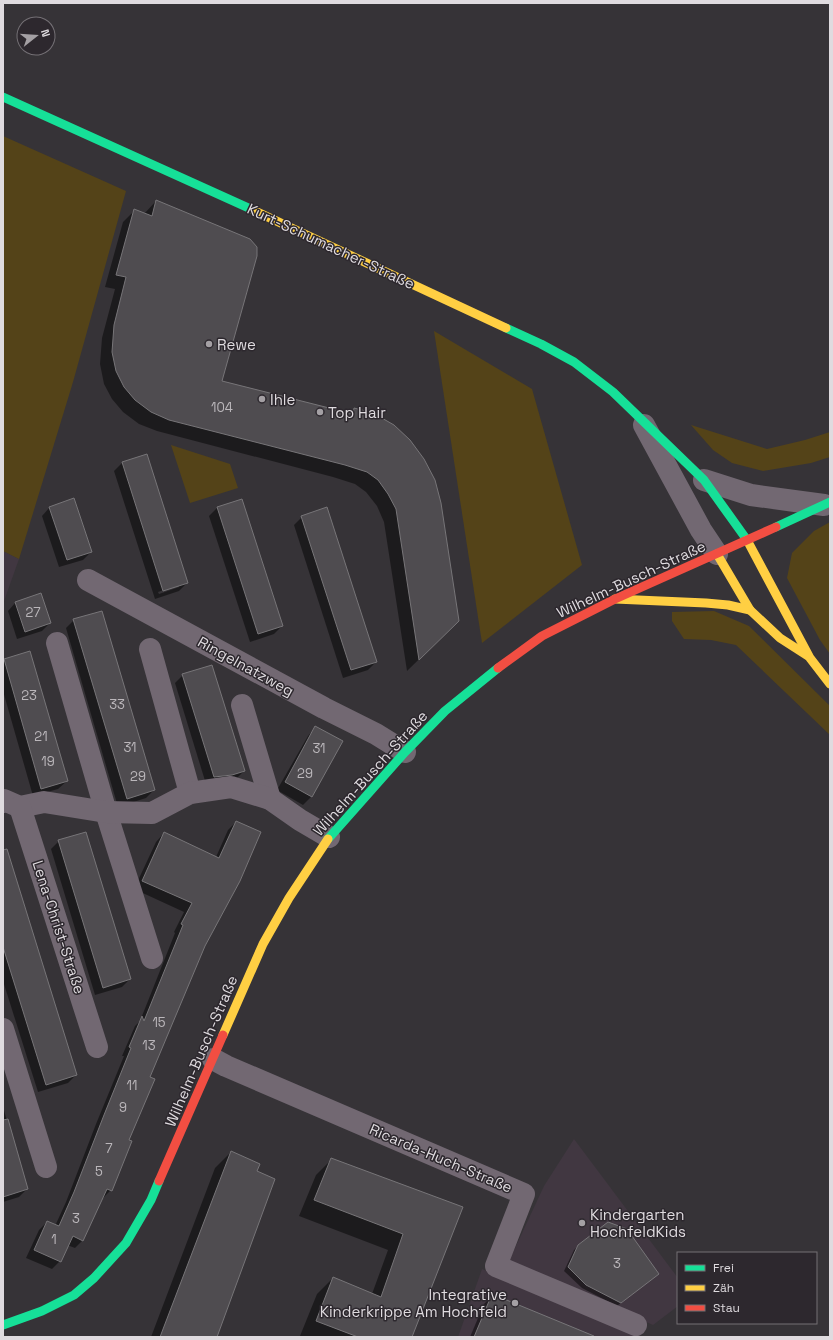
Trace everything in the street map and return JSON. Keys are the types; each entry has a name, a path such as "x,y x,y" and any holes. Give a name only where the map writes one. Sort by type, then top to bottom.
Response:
{"main road":[{"name":"Kurt-Schumacher-Straße","path":"3,97 155,167 299,230 541,344 574,362 613,392 704,480 747,540 810,658"},
{"name":"Wilhelm-Busch-Straße","path":"3,1325 42,1311 74,1296 94,1278 126,1243 151,1200 263,944 289,898 329,837 405,752 445,711 492,672 542,636 615,599 827,504"},
{"path":"717,554 750,610 780,638 810,658 830,684"},
{"path":"615,599 706,602 732,605 750,610"}],"street":[{"name":"Kurt-Schumacher-Straße","path":"643,422 701,530 717,554"},
{"name":"Kurt-Schumacher-Straße","path":"704,480 751,495 827,504"},
{"name":"Ringelnatzweg","path":"88,580 324,708 376,734 405,752"},
{"path":"57,643 106,812 152,958"},
{"path":"150,649 190,793"},
{"path":"242,704 270,799"},
{"name":"Lena-Christ-Straße","path":"97,1047 8,802 44,802 106,812 152,814 190,793 231,787 270,799 300,820 329,837"},
{"path":"3,1029 46,1167"},
{"name":"Ricarda-Huch-Straße","path":"213,1059 226,1066 524,1194 496,1266 636,1325"}],"shaded area":[{"path":"3,136 126,191 73,382 19,559 3,551"},
{"path":"434,331 532,389 582,565 482,643"},
{"path":"691,425 767,449 805,440 830,432 830,457 811,463 763,471 732,463 713,450"},
{"path":"171,445 230,464 238,488 190,503"},
{"path":"830,522 830,654 820,640 787,578 792,553 814,531"},
{"path":"3,551 19,559 3,604"},
{"path":"714,611 749,626 830,706 830,735 736,645 711,640 684,639 672,621 672,612"},
{"name":"Kindergarten HochfeldKids","path":"574,1139 677,1277 677,1307 653,1325 509,1261 544,1186"},
{"name":"Integrative Kinderkrippe Am Hochfeld","path":"482,1269 638,1337 458,1337"}],"building":[{"path":"156,200 250,239 257,247 257,256 222,381 353,414 354,408 373,413 394,425 410,440 424,459 435,480 441,503 459,621 419,660 396,509 378,480 367,472 345,465 169,420 151,412 135,400 124,387 116,371 112,352 114,325 126,277 116,275 134,209 152,216"},
{"path":"147,454 188,583 163,591 122,462"},
{"path":"74,498 92,552 67,560 49,507"},
{"path":"242,499 283,626 258,634 217,507"},
{"path":"327,507 377,662 351,670 301,516"},
{"path":"41,593 51,623 25,632 15,602"},
{"path":"102,611 155,790 127,799 73,619"},
{"path":"30,651 68,781 41,789 4,659"},
{"path":"212,665 245,771 232,775 214,777 182,674"},
{"path":"315,726 343,741 312,797 285,782"},
{"path":"236,821 261,832 240,881 205,946 150,1077 155,1079 129,1140 132,1141 112,1191 107,1189 83,1241 73,1236 61,1262 34,1250 47,1221 59,1226 131,1048 129,1047 142,1016 144,1021 183,925 181,924 192,903 142,881 164,832 219,858"},
{"path":"86,832 131,979 103,988 58,840"},
{"path":"7,849 77,1075 46,1085 3,947 3,850"},
{"path":"8,1119 28,1189 3,1197 3,1120"},
{"path":"231,1151 260,1164 257,1171 275,1179 217,1337 160,1337"},
{"path":"331,1158 463,1207 412,1337 358,1337 316,1321 333,1277 381,1297 403,1234 314,1200"},
{"path":"608,1222 627,1229 659,1274 621,1303 586,1285 568,1267 578,1245"},
{"path":"492,1294 594,1336 594,1337 474,1337"}],"traffic: fast":[{"path":"3,97 253,210"},
{"path":"506,328 541,344 574,362 613,392 704,480 747,540"},
{"path":"776,527 830,502"},
{"path":"328,839 405,752 445,711 498,668"},
{"path":"3,1325 42,1311 74,1295 94,1278 126,1243 151,1200 159,1181"}],"traffic: slow":[{"path":"253,210 506,328"},
{"path":"747,540 810,658 830,684"},
{"path":"717,554 750,610 780,638 808,656"},
{"path":"615,599 706,603 728,605 750,610"},
{"path":"223,1035 263,944 289,898 328,839"}],"traffic: jam":[{"path":"498,668 542,636 615,599 776,527"},
{"path":"159,1181 223,1035"}],"place":[{"name":"Rewe","path":"209,344"},
{"name":"Ihle","path":"262,399"},
{"name":"Top Hair","path":"320,412"},
{"name":"Kindergarten HochfeldKids","path":"582,1223"},
{"name":"Integrative Kinderkrippe Am Hochfeld","path":"515,1303"}]}
